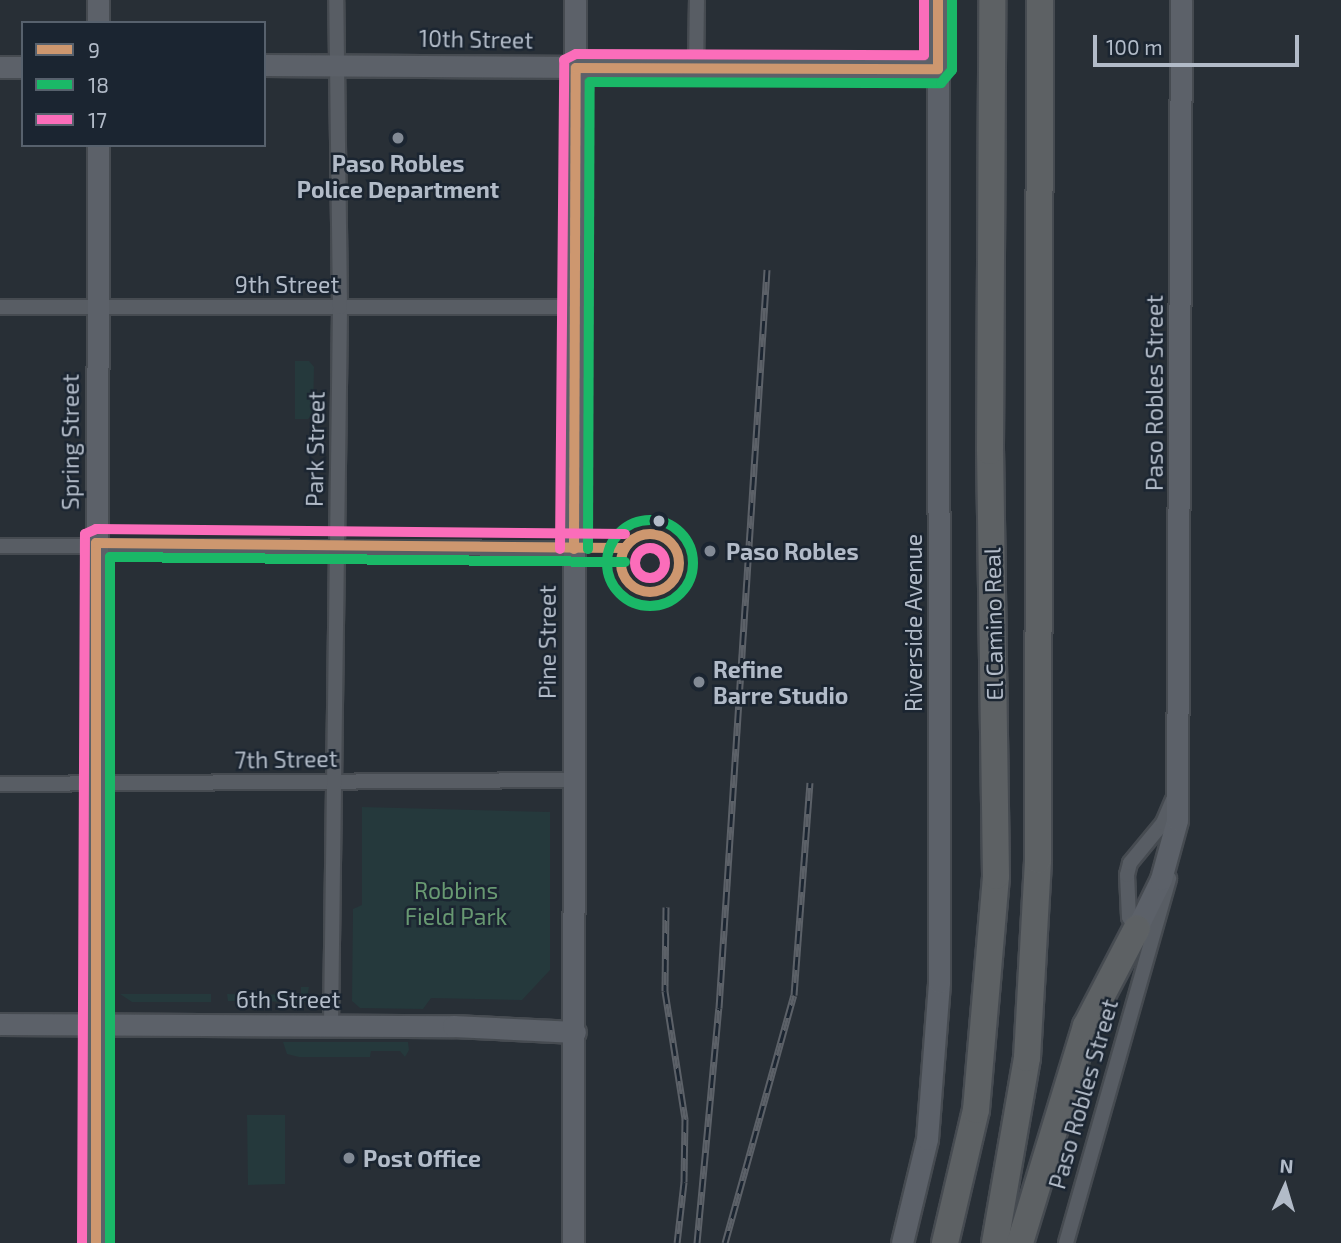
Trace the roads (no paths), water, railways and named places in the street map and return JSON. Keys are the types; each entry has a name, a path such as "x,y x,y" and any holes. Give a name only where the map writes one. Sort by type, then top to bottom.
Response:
{"highway":[{"name":"El Camino Real","path":"945,1243 976,1110 996,876 990,452 992,0"},
{"name":"El Camino Real","path":"995,1243 1027,1058 1038,860 1040,0"},
{"path":"1020,1243 1086,1026 1137,928"}],"street":[{"path":"98,0 98,21"},
{"name":"Park Street","path":"331,1026 340,307 336,0"},
{"name":"Pine Street","path":"573,1243 575,0"},
{"path":"696,69 697,0"},
{"name":"Riverside Avenue","path":"902,1243 927,1139 939,982 938,0"},
{"name":"Paso Robles Street","path":"1066,1243 1149,958 1171,852 1179,786 1181,0"},
{"name":"10th Street","path":"266,65 938,69"},
{"path":"0,67 21,67"},
{"name":"Spring Street","path":"96,1243 97,147"},
{"name":"9th Street","path":"0,306 575,307"},
{"path":"0,546 96,543 574,549"},
{"name":"7th Street","path":"0,784 573,780"},
{"name":"Paso Robles Street","path":"1149,958 1137,928 1129,917 1125,892 1130,863 1163,823 1179,786"},
{"name":"Paso Robles Street","path":"1137,928 1171,852"},
{"name":"6th Street","path":"0,1024 575,1031"}],"railway":[{"path":"697,1243 719,1008 767,270"},
{"path":"725,1243 794,995 810,783"},
{"path":"666,907 665,991 685,1119 684,1182 677,1243"}],"place":[{"name":"Paso Robles Police Department","path":"398,138"},
{"name":"Paso Robles","path":"710,551"},
{"name":"Refine Barre Studio","path":"699,682"},
{"name":"Post Office","path":"349,1158"}],"park label":[{"name":"Robbins Field Park","path":"456,903"}]}
